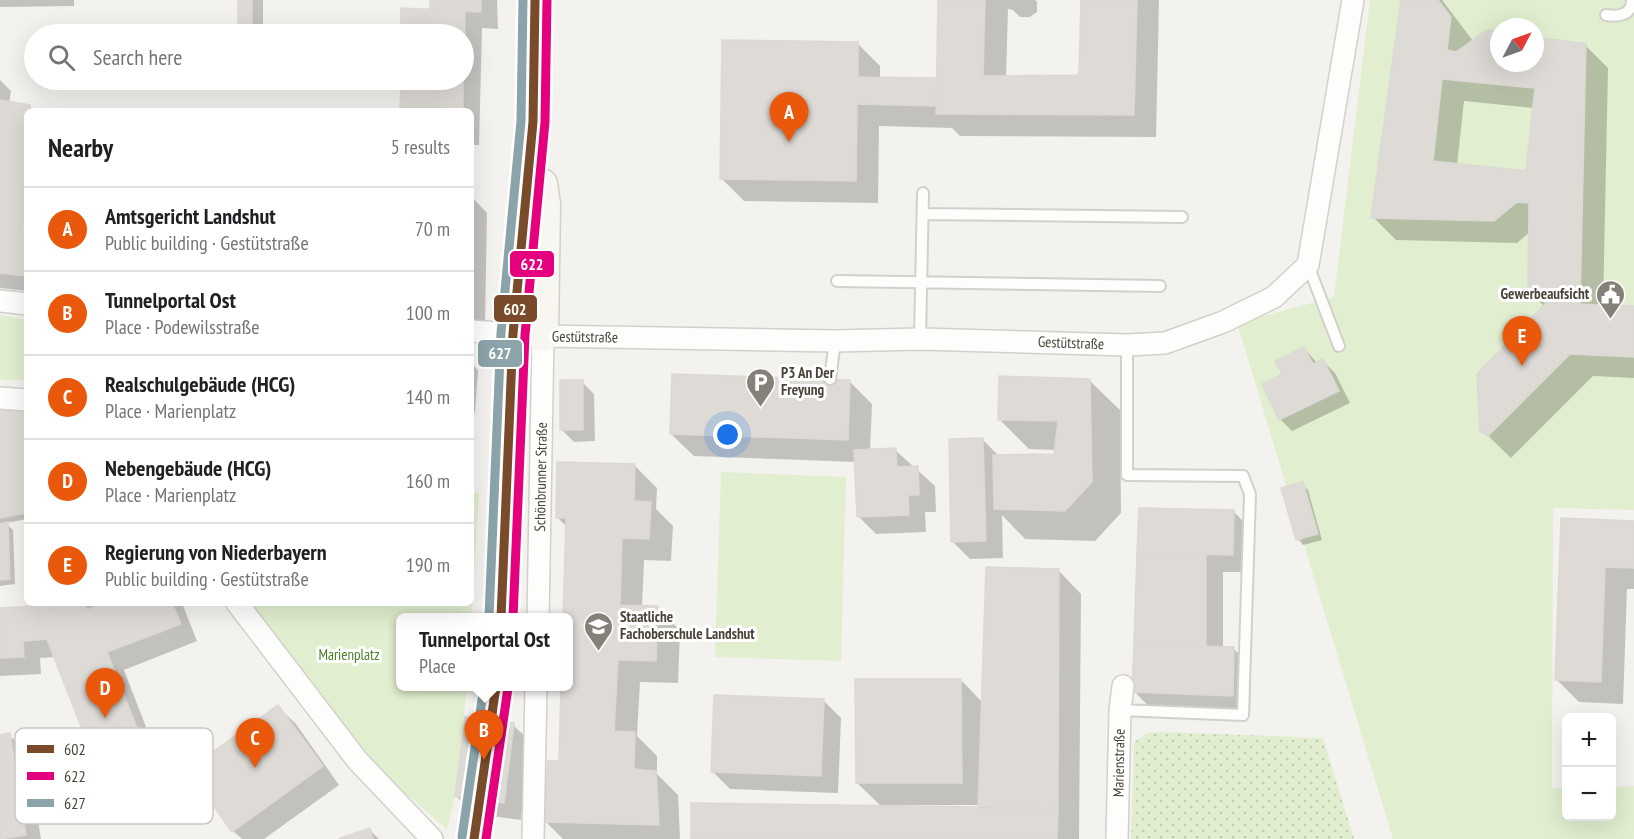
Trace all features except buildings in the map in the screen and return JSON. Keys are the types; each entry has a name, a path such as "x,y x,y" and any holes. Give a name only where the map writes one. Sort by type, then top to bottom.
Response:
{"main road":[{"path":"501,613 528,335 535,0"},
{"path":"492,720 496,691"}],"street":[{"path":"1308,265 1353,0"},
{"name":"Gestütstraße","path":"474,331 528,335 835,341 920,339 1166,344 1223,322 1274,297 1308,265"},
{"path":"0,301 24,304"},
{"name":"Schönbrunner Straße","path":"528,335 543,377 538,613"},
{"path":"0,398 24,400"},
{"path":"239,606 357,760 432,839"},
{"name":"Marienstraße","path":"1117,839 1120,710 1123,686"},
{"path":"533,839 536,691"}],"lane":[{"path":"1606,15 1621,15 1628,12 1632,0"},
{"path":"920,339 923,193"},
{"path":"923,214 1182,217"},
{"path":"1308,265 1339,346"},
{"path":"837,281 1160,286"},
{"path":"830,379 835,341"},
{"path":"1120,710 1243,715 1250,494 1243,476 1127,475 1127,345"}],"green space":[{"path":"1370,0 1634,0 1634,510 1553,508 1552,788 1562,788 1562,821 1616,821 1616,787 1634,786 1634,839 1393,839 1237,323 1334,297"},
{"path":"0,315 24,319 24,380 0,380"},
{"path":"721,472 846,477 841,661 715,657"},
{"name":"Marienplatz","path":"474,493 479,493 474,570"},
{"name":"Marienplatz","path":"250,606 472,606 471,613 396,613 396,691 467,691 455,796 447,829 363,757"},
{"path":"1148,733 1323,738 1354,839 1131,839 1134,742"}],"tunnel":[{"path":"474,839 492,720"}],"transit line":[{"name":"627","path":"489,613 501,333 521,121 523,0"},
{"name":"602","path":"501,613 513,334 533,122 535,0"},
{"name":"622","path":"513,613 525,335 545,122 547,0"},
{"name":"627","path":"462,837 483,691"},
{"name":"602","path":"474,839 495,691"},
{"name":"622","path":"486,839 508,691"}],"place":[{"name":"Amtsgericht Landshut","path":"789,142"},
{"name":"Gewerbeaufsicht","path":"1610,320"},
{"name":"Regierung von Niederbayern","path":"1522,366"},
{"name":"P3 An Der Freyung","path":"760,408"},
{"name":"Staatliche Fachoberschule Landshut","path":"599,652"},
{"name":"Nebengebäude (HCG)","path":"105,718"},
{"name":"Tunnelportal Ost","path":"484,760"},
{"name":"Realschulgebäude (HCG)","path":"255,768"}]}
